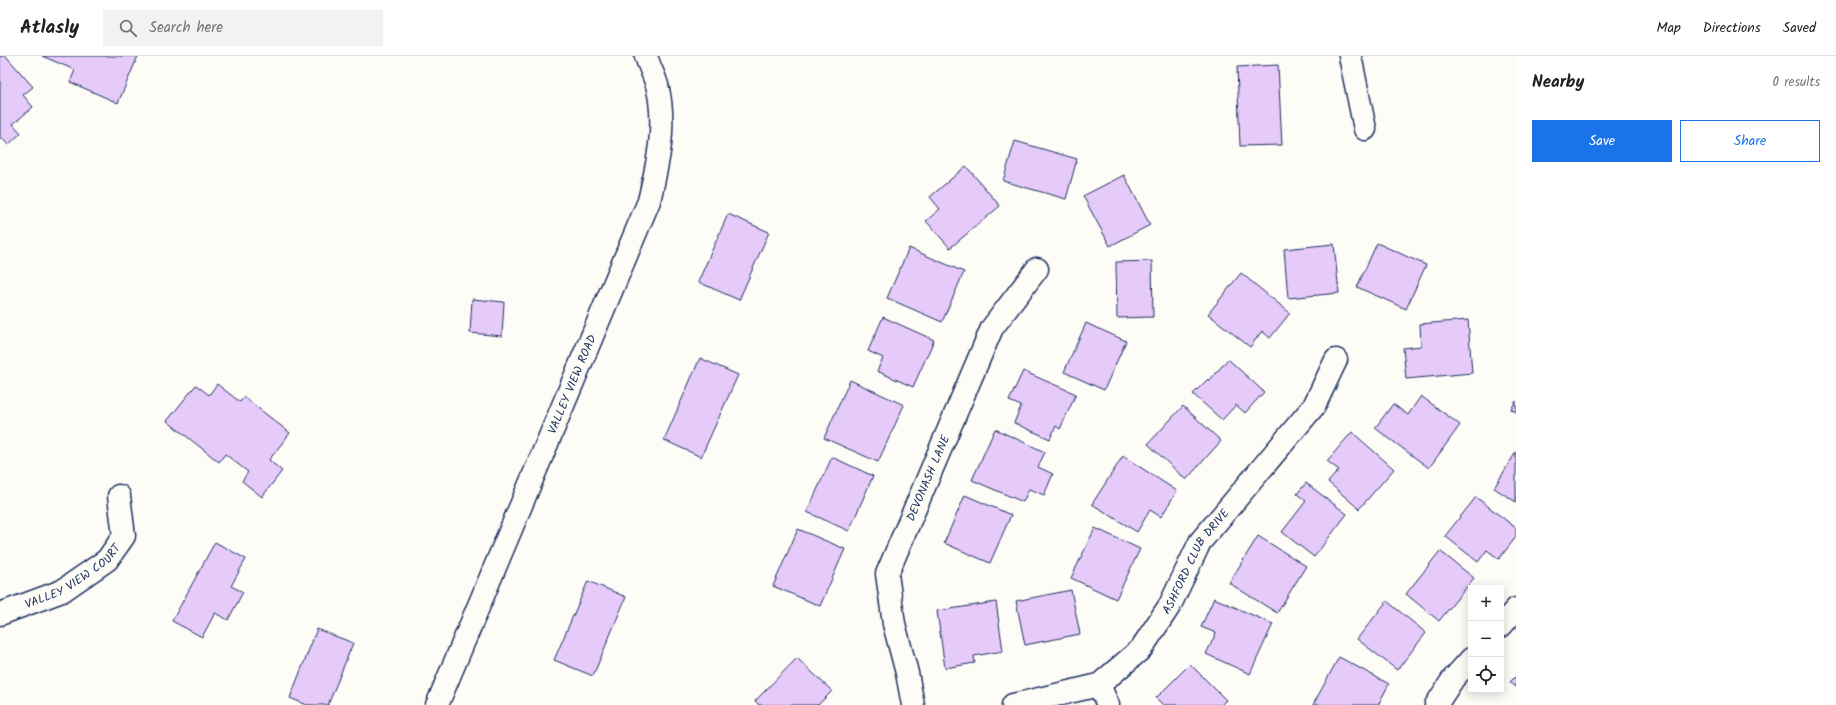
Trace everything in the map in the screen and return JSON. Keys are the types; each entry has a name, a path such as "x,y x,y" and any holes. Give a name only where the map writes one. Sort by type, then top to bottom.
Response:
{"street":[{"name":"VALLEY VIEW ROAD","path":"437,705 649,201 659,162 662,122 657,85 646,56"},
{"path":"1350,56 1365,129"},
{"name":"DEVONASH LANE","path":"913,705 907,673 894,624 887,574 992,328 1037,269"},
{"name":"ASHFORD CLUB DRIVE","path":"1013,705 1100,685 1141,648 1170,605 1200,542 1314,406 1336,360"},
{"name":"VALLEY VIEW COURT","path":"0,614 62,591 107,560 124,536 119,496"},
{"path":"1504,623 1516,609"},
{"path":"1436,705 1453,679 1468,662"},
{"path":"1100,685 1108,705"}],"building":[{"path":"0,56 6,56 33,87 23,95 33,107 13,124 21,133 8,145 2,138 0,140"},
{"path":"42,56 138,56 118,103 70,82 75,70"},
{"path":"1278,65 1282,145 1240,146 1237,67"},
{"path":"1015,141 1077,159 1066,199 1003,181"},
{"path":"966,166 1000,206 950,248 926,221 940,209 930,197"},
{"path":"1124,175 1150,225 1110,246 1083,196"},
{"path":"728,214 769,232 739,300 698,282"},
{"path":"1377,243 1426,265 1406,309 1357,287"},
{"path":"1334,244 1339,293 1288,298 1284,249"},
{"path":"909,248 964,272 942,322 887,298"},
{"path":"1152,261 1153,317 1117,318 1116,262"},
{"path":"1241,273 1290,313 1270,338 1262,331 1250,347 1208,314"},
{"path":"472,299 504,302 502,336 470,333"},
{"path":"883,317 934,340 913,387 877,371 883,358 868,351"},
{"path":"1468,320 1472,373 1406,379 1403,348 1421,346 1420,324"},
{"path":"1086,323 1126,341 1104,390 1064,372"},
{"path":"700,358 738,375 701,457 664,440"},
{"path":"1228,359 1264,392 1245,413 1236,405 1222,420 1193,394 1208,379 1209,381"},
{"path":"1023,371 1076,394 1060,429 1056,426 1050,439 1014,423 1021,406 1009,401"},
{"path":"850,380 904,405 878,462 824,438"},
{"path":"217,384 240,402 244,397 290,433 269,460 282,471 262,497 242,481 248,472 225,454 219,462 167,421 196,385 209,395"},
{"path":"1421,396 1460,425 1429,468 1375,428 1393,404 1408,415"},
{"path":"1516,401 1516,412 1511,409"},
{"path":"1183,406 1221,441 1186,480 1148,444"},
{"path":"995,429 1045,452 1038,467 1053,474 1044,495 1029,489 1023,502 972,480"},
{"path":"1352,432 1394,469 1359,509 1328,482 1339,470 1327,461"},
{"path":"1516,452 1516,502 1494,488"},
{"path":"1123,456 1177,491 1161,517 1150,510 1137,532 1092,504"},
{"path":"832,457 873,476 849,531 807,512"},
{"path":"1306,483 1347,514 1314,557 1282,532 1306,501 1297,494"},
{"path":"965,495 1011,515 990,563 944,543"},
{"path":"1476,497 1516,528 1516,537 1499,559 1487,550 1478,562 1445,536"},
{"path":"1095,528 1140,549 1116,599 1071,578"},
{"path":"798,529 845,549 820,606 773,586"},
{"path":"1258,536 1306,566 1277,613 1229,583"},
{"path":"215,542 246,559 231,586 243,592 228,620 215,613 202,637 172,621"},
{"path":"1440,551 1474,578 1439,621 1406,594"},
{"path":"588,581 626,597 593,676 554,660"},
{"path":"1071,590 1080,634 1025,645 1016,601"},
{"path":"1214,598 1273,624 1250,674 1206,654 1216,633 1201,627"},
{"path":"1387,601 1426,633 1397,670 1357,639"},
{"path":"996,602 1003,651 974,656 975,663 945,668 937,611"},
{"path":"317,629 353,643 328,705 307,705 290,698"},
{"path":"1339,657 1389,684 1378,705 1313,705"},
{"path":"797,658 832,691 818,705 759,705 755,701"},
{"path":"1190,664 1226,700 1221,705 1163,705 1156,698"},
{"path":"1516,676 1516,687 1510,682"}]}
